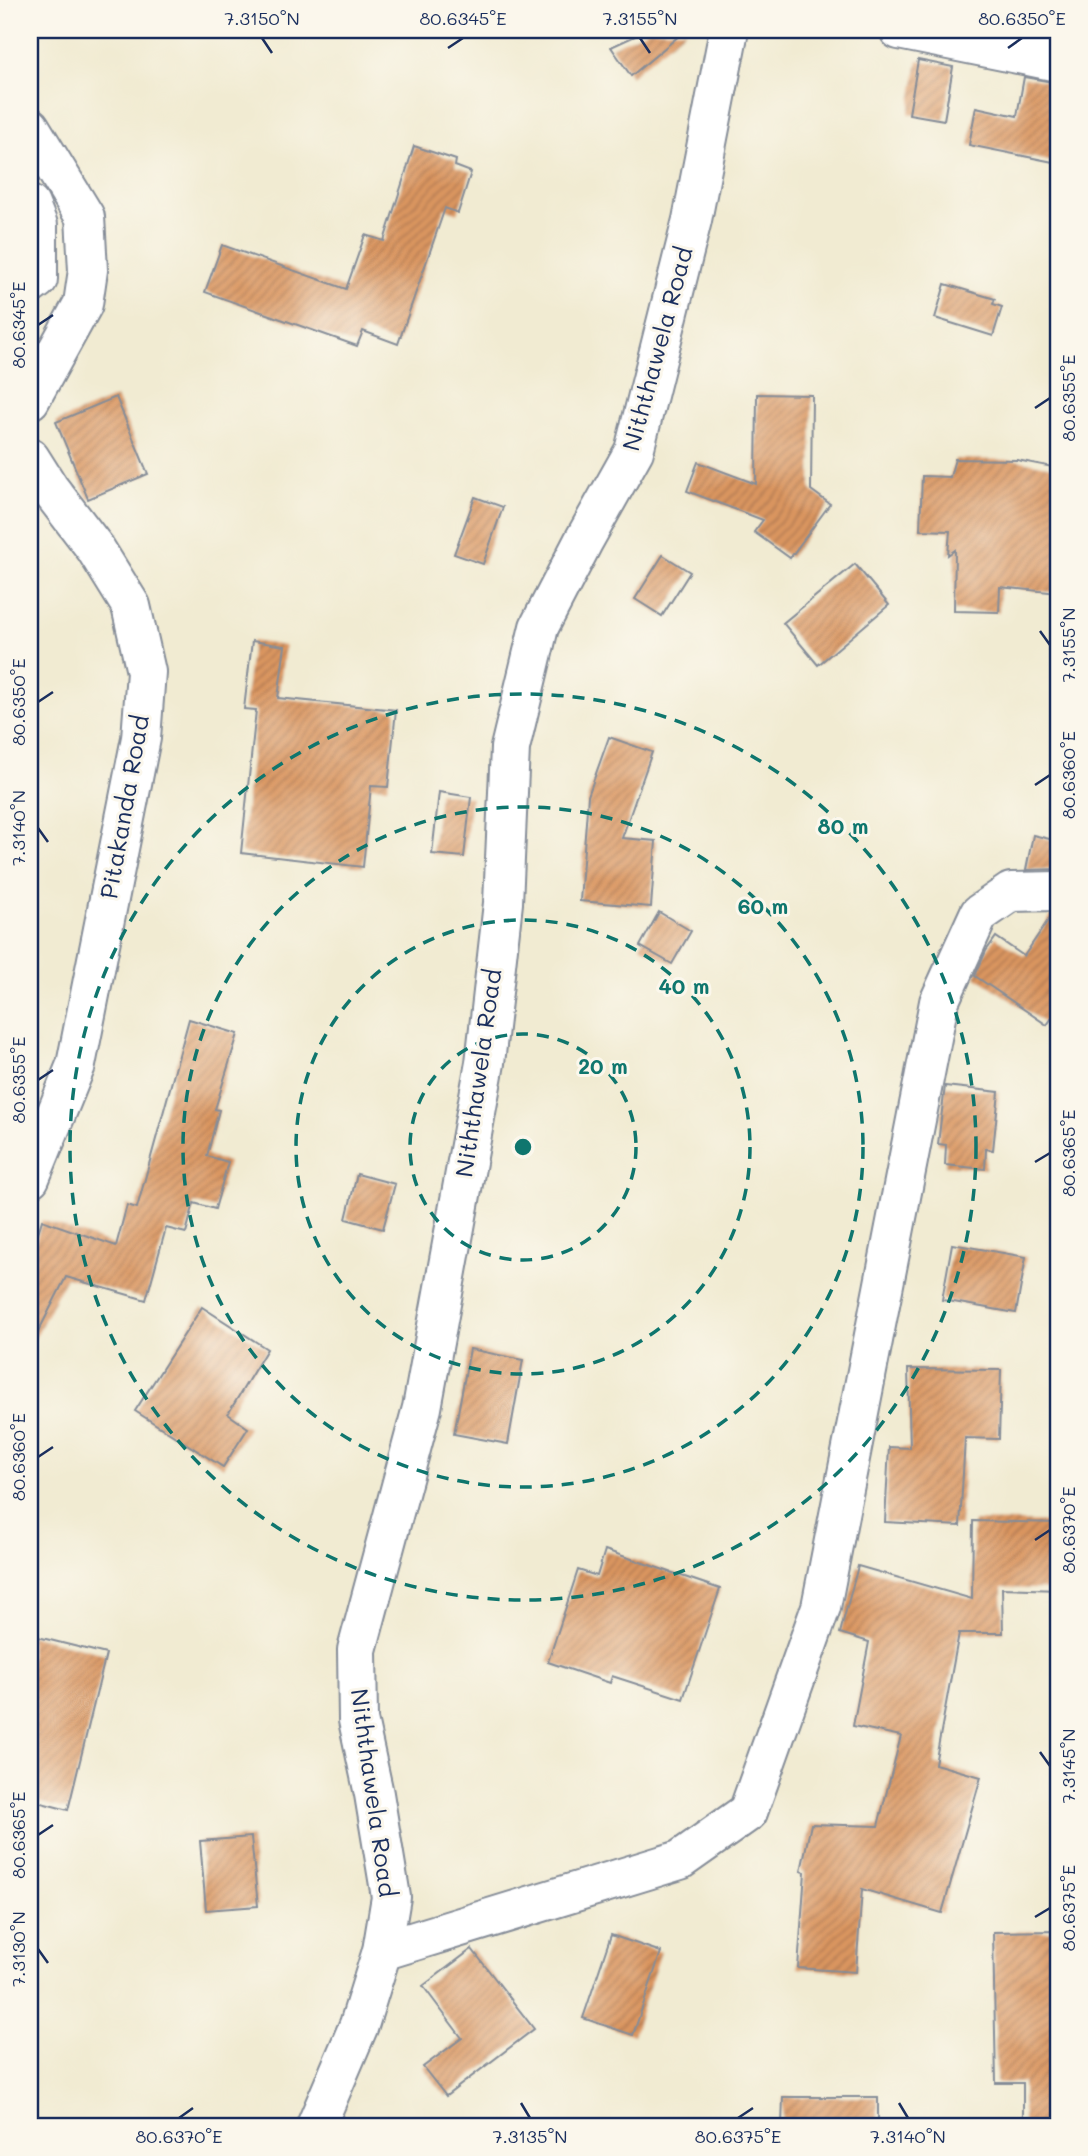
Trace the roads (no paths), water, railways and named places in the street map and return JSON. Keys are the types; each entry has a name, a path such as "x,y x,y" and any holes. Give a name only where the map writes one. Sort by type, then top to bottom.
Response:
{"street":[{"name":"Niththawela Road","path":"316,2126 359,2025 382,1951 391,1897 374,1794 358,1720 358,1650 422,1408 485,1063 503,902 510,748 539,627 583,541 634,451 692,220 729,30"},
{"path":"899,30 1058,62"},
{"path":"30,127 85,217 88,270 83,304 30,400"},
{"path":"30,205 38,225 38,279 30,285"},
{"name":"Pitakanda Road","path":"30,458 49,488 95,548 131,606 146,672 141,738 76,1065 30,1178"},
{"path":"382,1951 680,1860 748,1812 821,1607 939,1002 979,914 1011,892 1058,891"}]}
